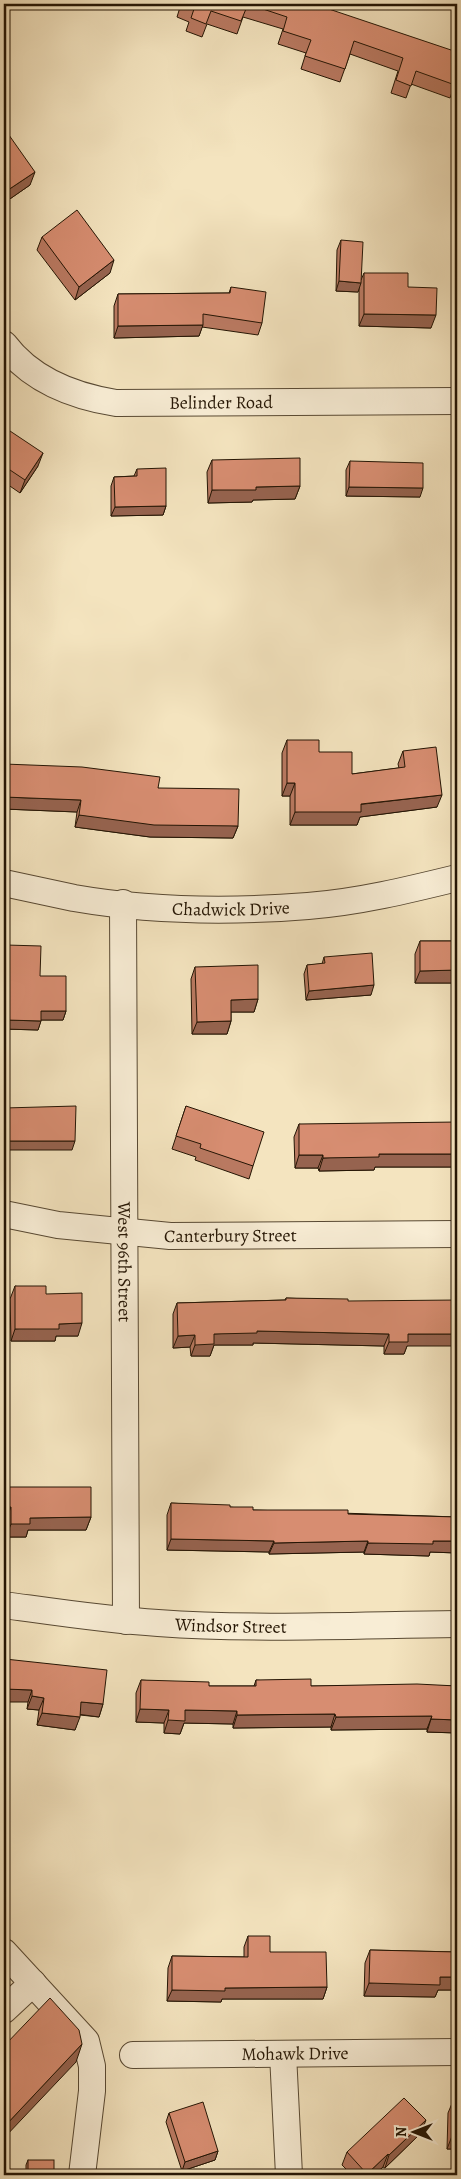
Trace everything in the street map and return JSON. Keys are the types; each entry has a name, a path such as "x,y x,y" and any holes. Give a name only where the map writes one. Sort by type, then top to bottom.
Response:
{"street":[{"name":"Belinder Road","path":"4,344 14,357 57,388 87,399 116,403 457,401"},
{"name":"Chadwick Drive","path":"4,883 75,898 176,908 241,910 310,906 386,895 457,878"},
{"name":"West 96th Street","path":"123,903 126,1621"},
{"name":"Canterbury Street","path":"4,1214 58,1226 170,1236 457,1234"},
{"name":"Windsor Street","path":"4,1604 90,1618 217,1626 457,1624"},
{"path":"4,1952 86,2040 92,2066 92,2091 82,2175"},
{"path":"4,2010 33,1983"},
{"name":"Mohawk Drive","path":"133,2054 457,2052"},
{"path":"283,2054 289,2175"}],"building":[{"path":"182,4 248,4 241,21 211,11 206,24 191,18 194,9"},
{"path":"248,4 314,4 457,52 457,78 455,85 416,71 411,86 396,80 403,58 354,41 345,69 305,56 311,40 283,31 287,17"},
{"path":"4,128 35,172 8,190 4,184"},
{"path":"77,210 114,260 79,287 42,237"},
{"path":"341,240 363,242 361,283 339,281"},
{"path":"364,273 408,273 408,287 437,288 436,315 364,314"},
{"path":"231,287 266,292 262,323 203,314 203,325 118,326 118,294 230,293"},
{"path":"4,427 43,453 25,480 4,466"},
{"path":"300,458 300,486 256,487 256,490 212,490 212,460"},
{"path":"350,461 423,463 423,488 349,487"},
{"path":"166,468 166,506 115,507 114,477 137,476 137,469"},
{"path":"287,740 319,740 319,752 352,752 352,774 405,767 403,751 436,747 442,795 361,804 361,812 295,812 295,783 287,783"},
{"path":"4,764 82,767 160,777 158,788 239,789 238,826 154,825 79,815 81,800 4,797"},
{"path":"420,941 457,941 457,970 420,971"},
{"path":"6,945 41,946 40,976 66,976 66,1011 41,1011 41,1021 6,1020"},
{"path":"372,953 374,985 309,991 307,965 325,963 324,957"},
{"path":"258,965 258,999 231,1000 231,1021 197,1022 195,967"},
{"path":"76,1106 75,1141 4,1141 4,1108"},
{"path":"186,1106 264,1132 253,1166 200,1148 201,1144 176,1136"},
{"path":"457,1122 457,1154 379,1154 379,1157 323,1158 323,1155 299,1155 299,1124"},
{"path":"15,1286 46,1286 46,1294 82,1293 82,1323 59,1324 59,1329 15,1329"},
{"path":"286,1298 348,1299 348,1301 457,1300 457,1334 408,1334 408,1342 389,1342 389,1334 257,1331 257,1333 214,1334 214,1344 195,1345 195,1335 178,1336 177,1303 286,1300"},
{"path":"4,1487 91,1487 91,1517 30,1518 30,1524 11,1524 11,1507 4,1507"},
{"path":"171,1503 230,1505 230,1507 253,1507 253,1510 348,1510 348,1514 457,1517 457,1541 433,1541 433,1544 368,1543 368,1541 274,1543 274,1541 171,1539"},
{"path":"4,1651 6,1651 5,1659 107,1670 103,1704 81,1702 80,1717 42,1713 44,1698 32,1696 32,1690 4,1689"},
{"path":"311,1679 311,1686 417,1684 457,1686 457,1720 431,1719 432,1716 336,1717 335,1714 237,1715 237,1711 185,1710 185,1721 168,1720 169,1710 140,1709 141,1680 209,1682 209,1686 256,1686 256,1680"},
{"path":"248,1936 270,1936 270,1952 326,1952 327,1987 225,1988 225,1991 172,1990 172,1956 248,1957"},
{"path":"370,1950 457,1952 457,1977 440,1977 440,1985 369,1983"},
{"path":"50,1998 79,2030 82,2044 4,2127 4,2046"},
{"path":"404,2098 426,2120 367,2174 347,2152"},
{"path":"453,2101 457,2101 457,2136 452,2136"},
{"path":"203,2102 218,2151 185,2162 169,2113"},
{"path":"28,2160 54,2160 54,2175 28,2175"}]}
